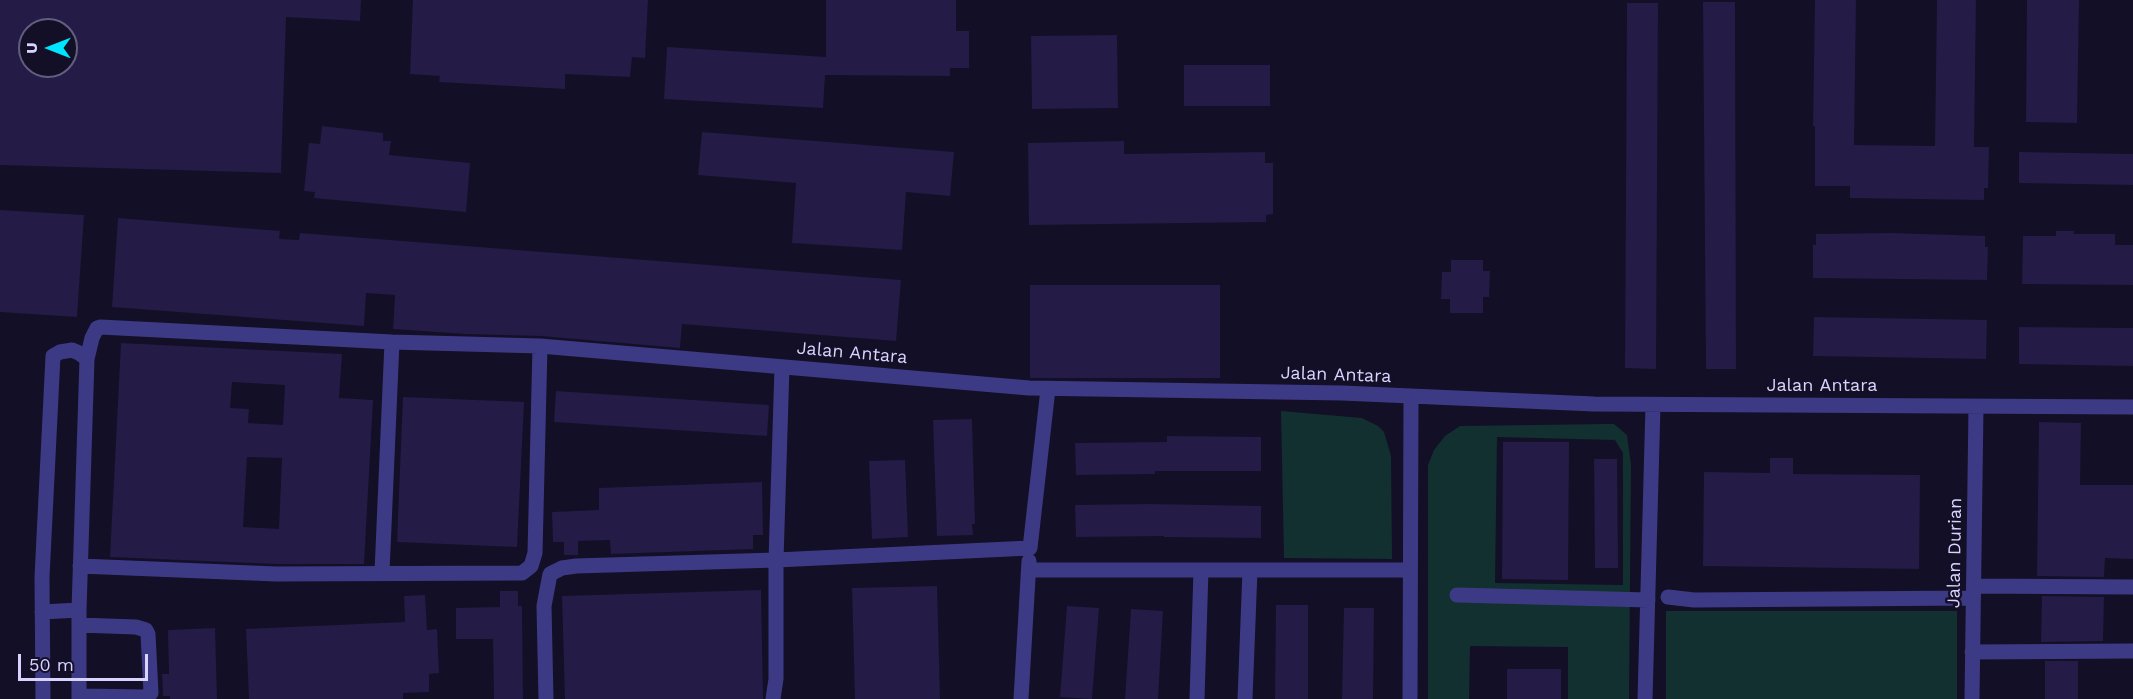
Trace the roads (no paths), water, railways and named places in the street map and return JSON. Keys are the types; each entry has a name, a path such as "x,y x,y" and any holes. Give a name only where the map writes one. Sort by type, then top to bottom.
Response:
{"street":[{"name":"Jalan Antara","path":"87,359 92,338 97,328 100,327 392,342 540,346 1048,388 1342,393 1653,405 2133,407"},
{"path":"382,573 392,342"},
{"path":"80,566 276,574 522,573 531,566 535,553 540,346"},
{"path":"42,612 79,617 146,630 151,693 147,697 79,698 79,617 80,566 87,359 72,350 52,356 42,577 42,612 43,699"},
{"path":"773,699 776,679 776,560 782,367"},
{"path":"1021,699 1030,548 1048,388"},
{"path":"1410,699 1411,397"},
{"path":"1645,699 1653,405"},
{"name":"Jalan Durian","path":"1972,699 1976,407"},
{"path":"546,699 544,606 550,574 562,568 1030,548"},
{"path":"1029,570 1410,570"},
{"path":"1197,699 1201,570"},
{"path":"1245,699 1250,570"},
{"path":"1668,597 1694,600 2133,587"},
{"path":"1457,595 1648,600"},
{"path":"1972,652 2133,651"}]}
